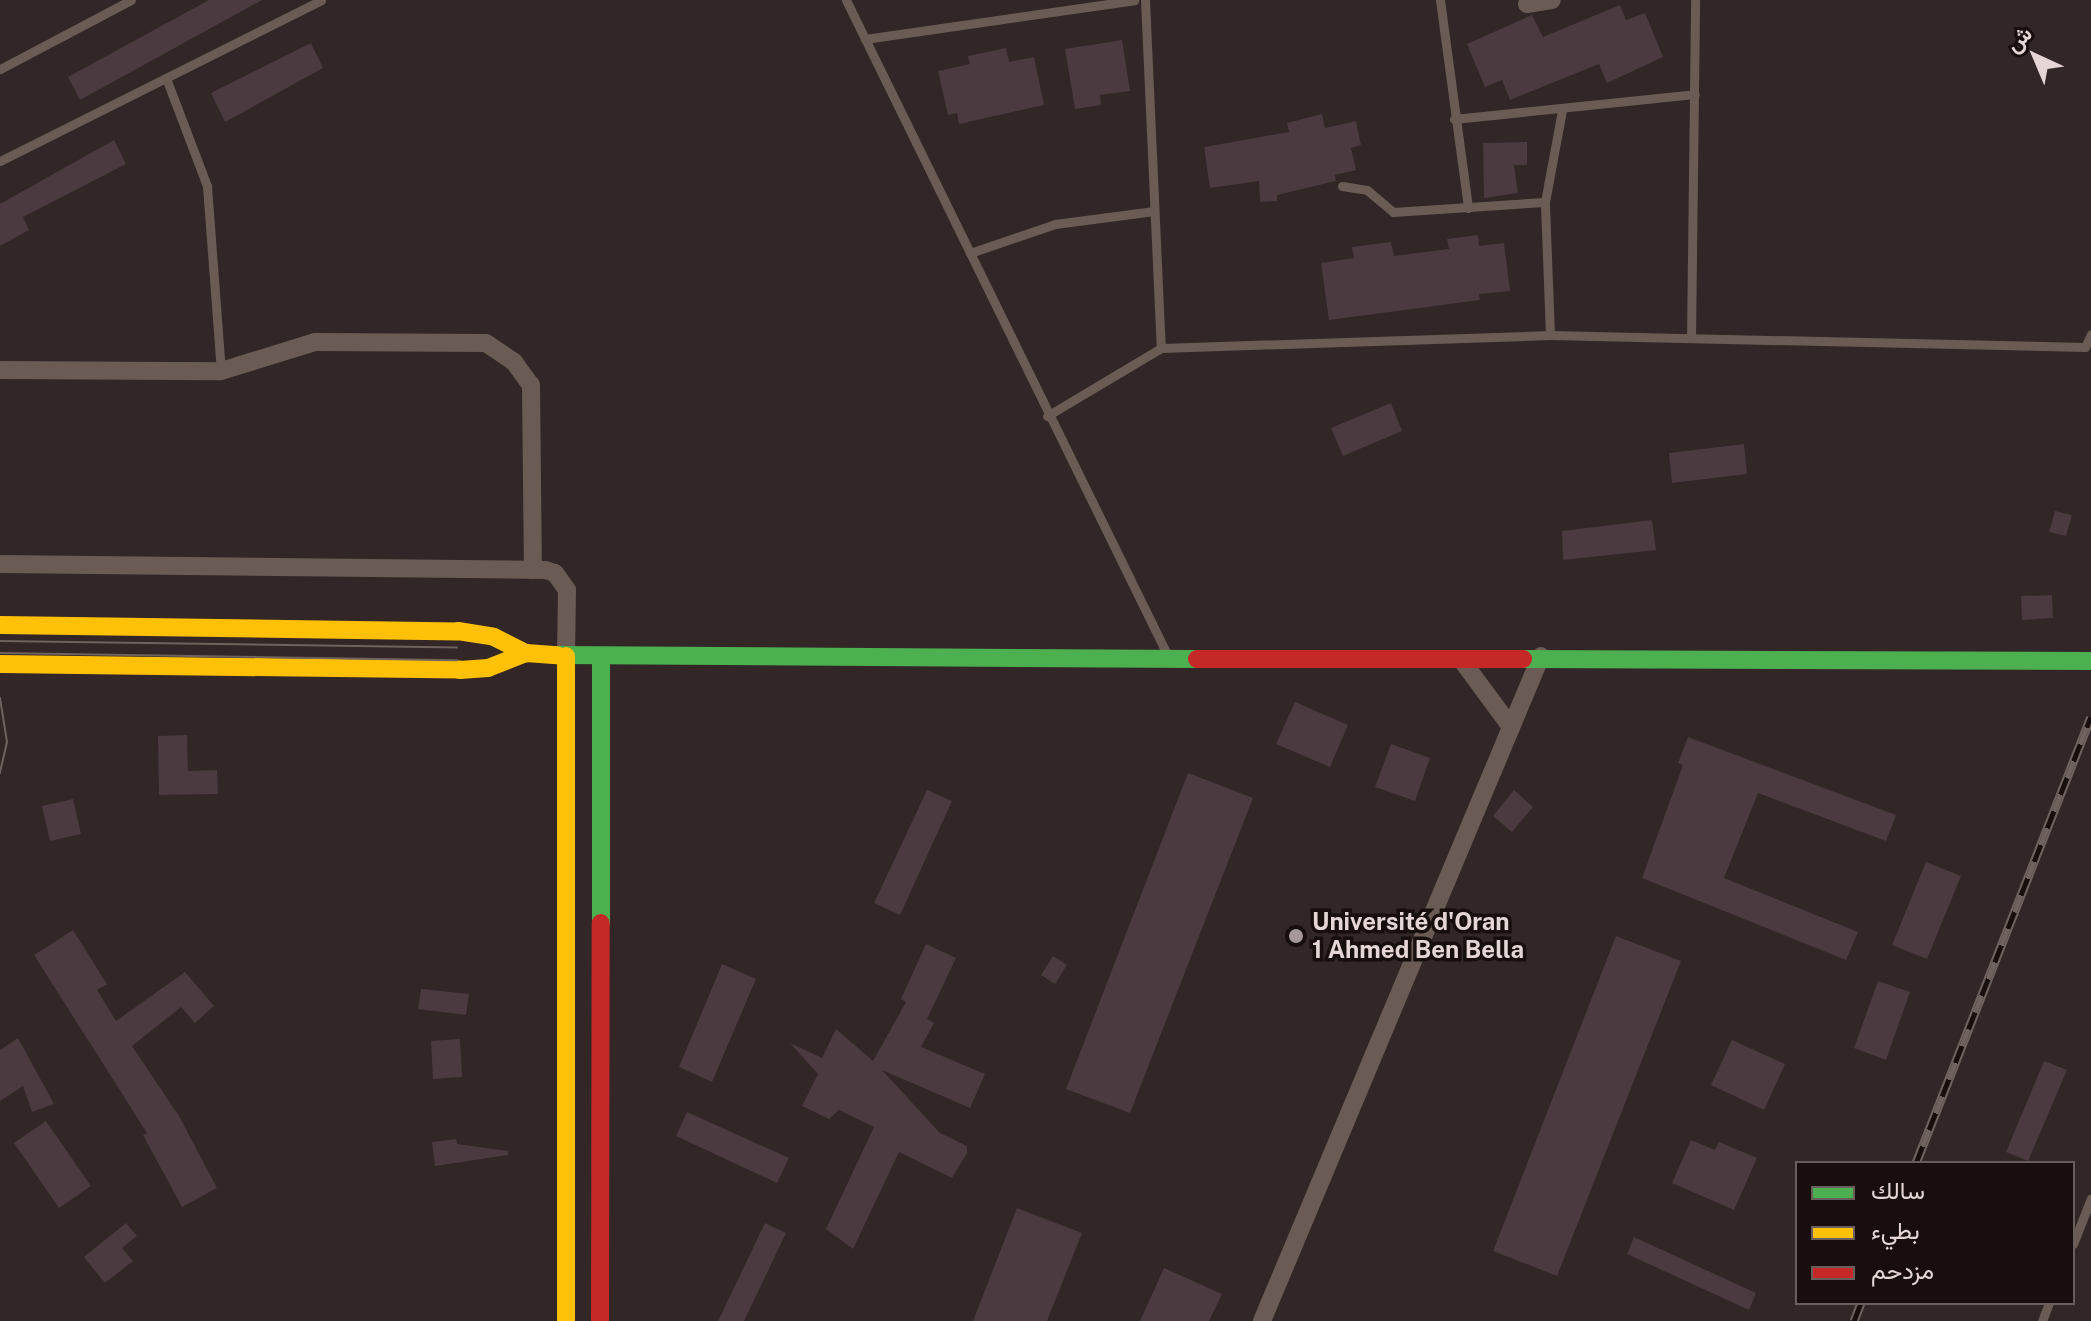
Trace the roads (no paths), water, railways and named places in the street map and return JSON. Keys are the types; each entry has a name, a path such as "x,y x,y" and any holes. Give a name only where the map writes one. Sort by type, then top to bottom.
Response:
{"main road":[{"path":"0,625 458,631 494,637 526,653 601,657 1463,662 1541,656 2091,661"},
{"path":"1,670 19,664 460,670 488,668 526,653"},
{"path":"566,656 566,1321"},
{"path":"600,1321 601,657"}],"street":[{"path":"1527,4 1552,0"},
{"path":"0,370 221,371 315,342 471,339 500,351 524,372 533,393 533,570"},
{"path":"0,564 533,570 555,573 567,590 566,656"},
{"path":"1262,1321 1541,656"},
{"path":"1463,662 1511,727"}],"lane":[{"path":"0,69 131,0"},
{"path":"0,161 307,3 321,0"},
{"path":"846,0 1047,416 1171,662"},
{"path":"865,39 1134,0"},
{"path":"1145,0 1161,348"},
{"path":"1440,0 1468,208"},
{"path":"1691,338 1695,0"},
{"path":"166,78 207,186 221,371"},
{"path":"1454,119 1695,94"},
{"path":"1550,335 1545,202 1562,110"},
{"path":"1342,186 1367,190 1393,212 1545,202"},
{"path":"970,253 1055,224 1154,211"},
{"path":"1047,416 1161,348 1550,335 2085,347 2091,334"},
{"path":"2075,1239 2091,1198"}],"tram line":[{"path":"0,641 457,647"},
{"path":"0,653 457,660"},
{"path":"0,698 7,742 0,773"}],"railway":[{"path":"1917,1161 2091,717"},
{"path":"1854,1321 1860,1305"}],"place":[{"name":"Université d'Oran 1 Ahmed Ben Bella","path":"1296,936"}]}
